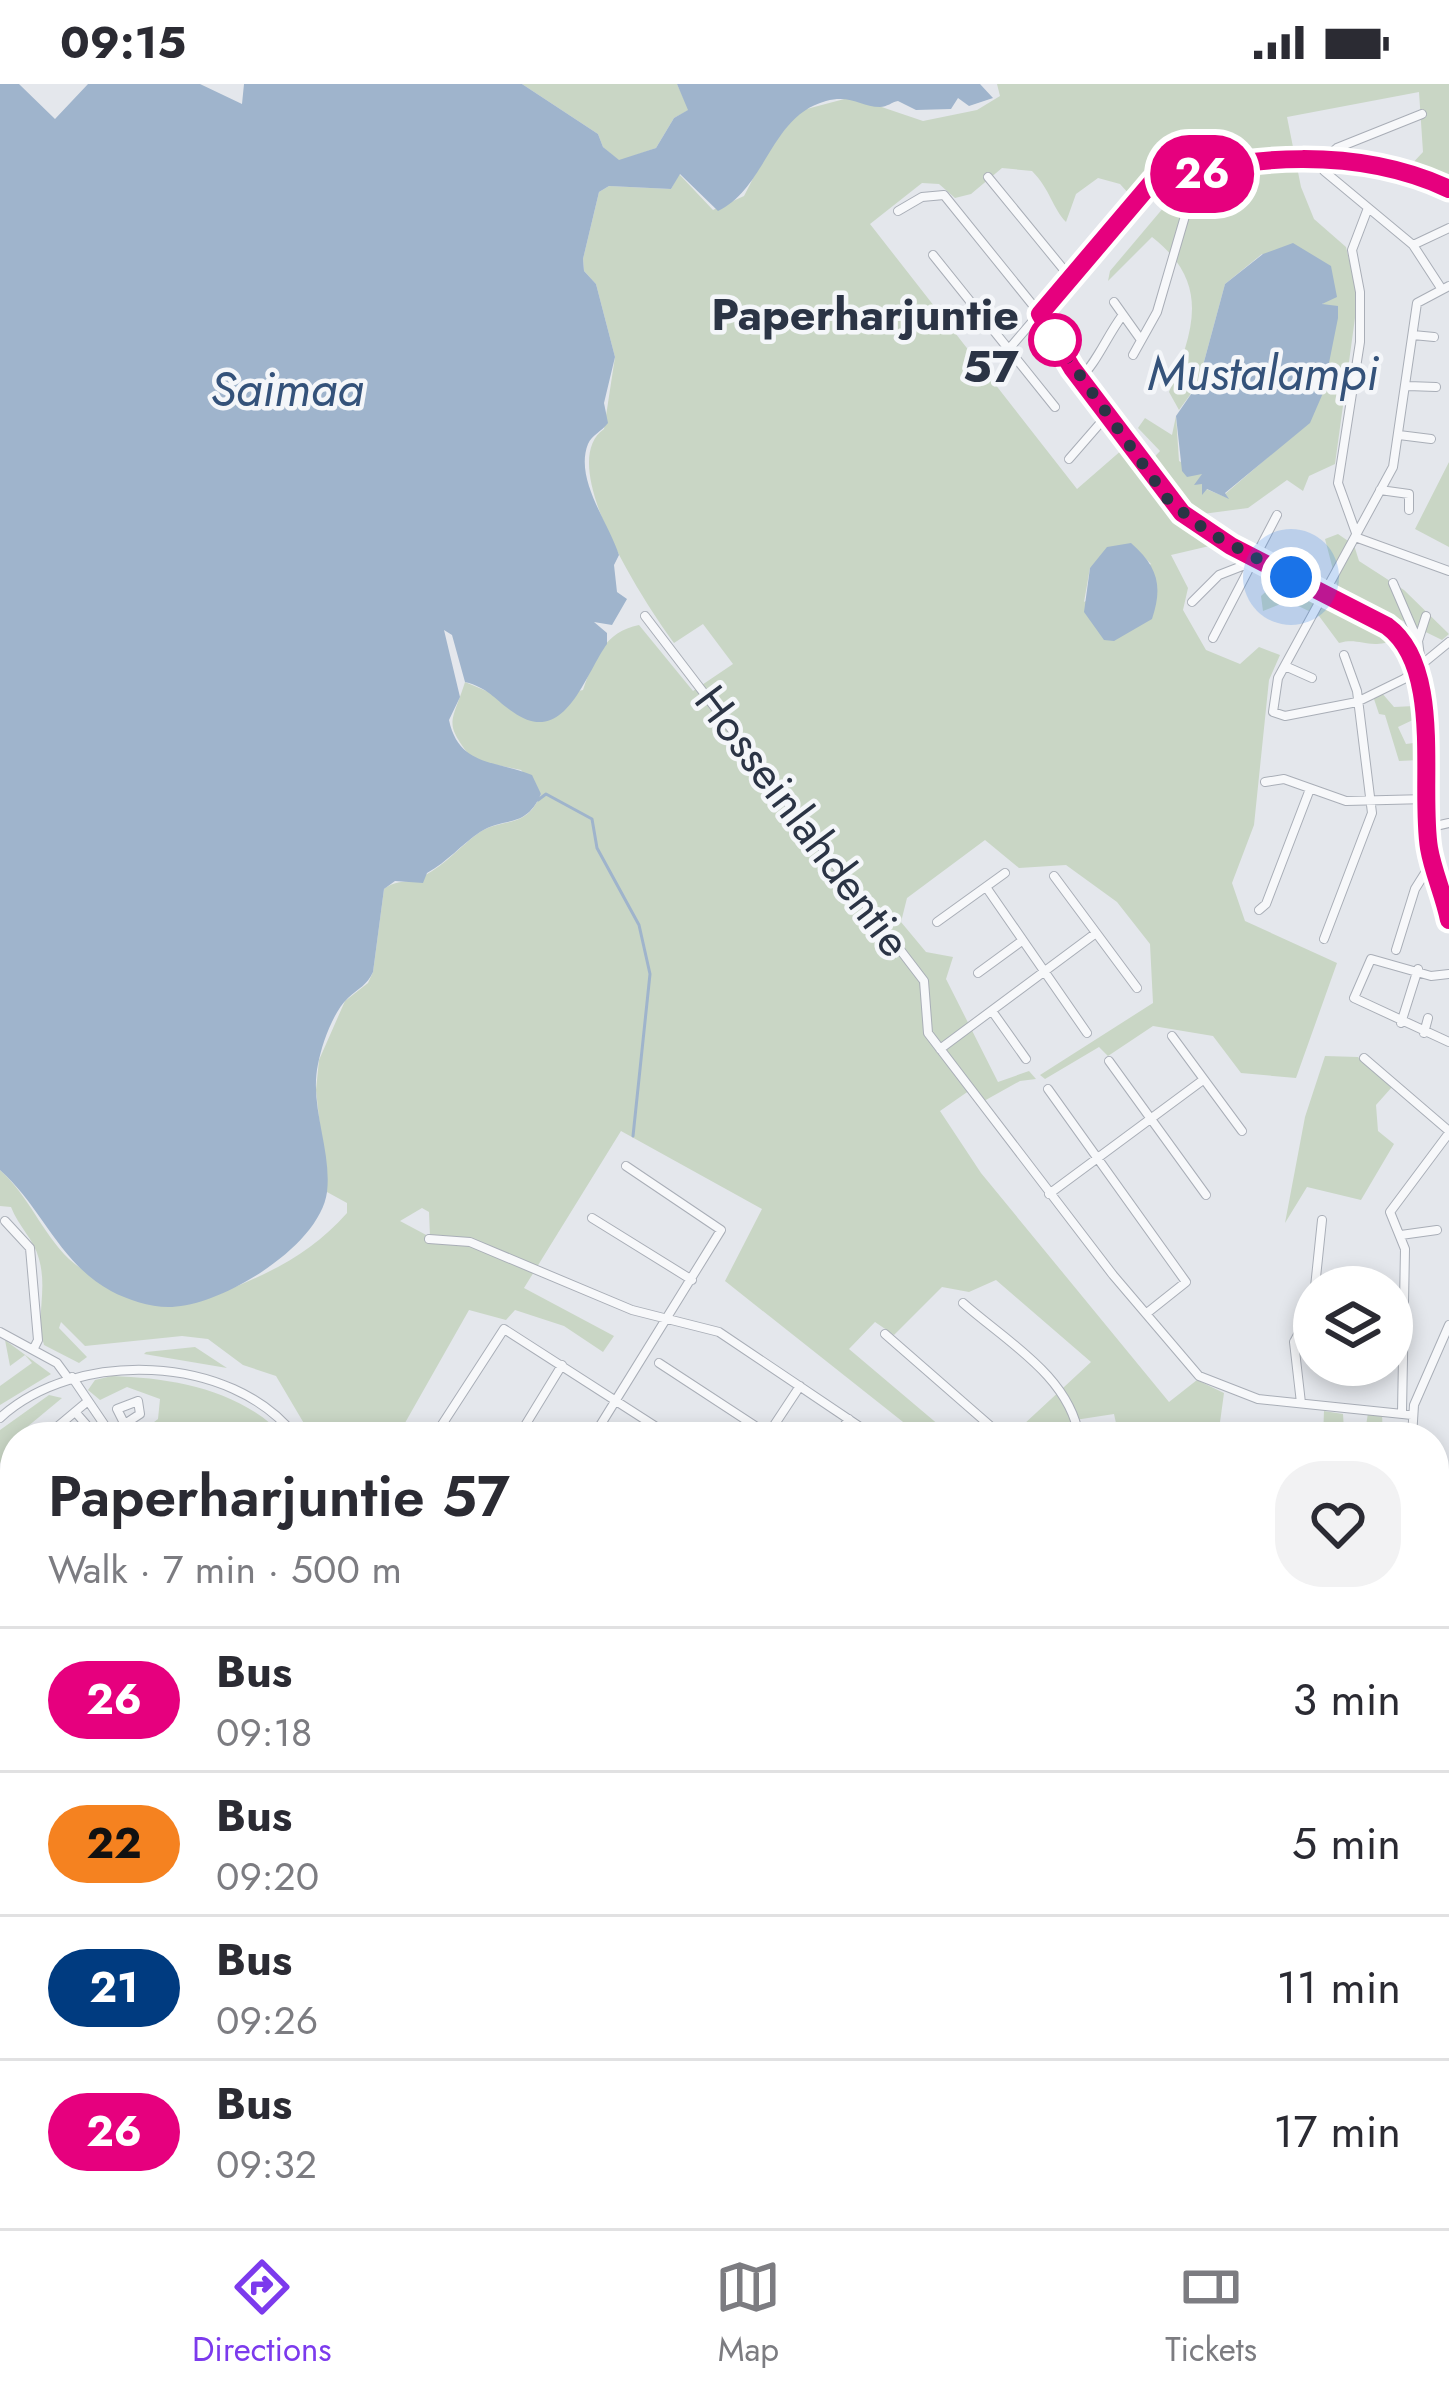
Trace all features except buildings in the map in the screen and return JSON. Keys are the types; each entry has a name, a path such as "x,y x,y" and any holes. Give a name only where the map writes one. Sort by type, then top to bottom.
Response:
{"street":[{"path":"1325,158 1337,148 1422,114"},
{"path":"1325,158 1327,176 1413,245 1445,287 1417,303 1393,467 1285,666 1274,695 1275,714 1357,702 1418,666 1449,641"},
{"path":"1008,350 1153,181 1325,158 1405,172 1449,189"},
{"path":"1133,355 1162,296 1197,175"},
{"path":"988,177 1069,276"},
{"path":"898,211 922,197 944,195 1040,314 1169,501 1208,532 1397,633 1418,666"},
{"path":"1355,535 1338,483 1360,342 1360,292 1352,250 1368,208"},
{"path":"1413,245 1449,228"},
{"path":"933,255 1055,407"},
{"path":"1114,302 1141,340"},
{"path":"1080,378 1094,367 1098,346 1122,316"},
{"path":"1413,335 1434,337"},
{"path":"1408,386 1436,387"},
{"path":"1069,459 1109,413"},
{"path":"1399,435 1431,439"},
{"path":"1380,490 1409,494 1409,510"},
{"path":"1213,638 1277,515"},
{"path":"1355,535 1449,571"},
{"path":"1192,602 1219,575 1257,560"},
{"path":"1393,584 1418,641"},
{"name":"Hosseinlahdentie","path":"645,616 924,981 923,1019 940,1049 1049,1194 1199,1376 1258,1399 1301,1403"},
{"path":"1426,616 1418,641 1418,666 1426,745 1427,828 1449,920"},
{"path":"1324,939 1372,813 1357,702 1344,656"},
{"path":"1285,666 1312,678"},
{"path":"1264,782 1284,779 1346,801 1426,799"},
{"path":"1258,910 1266,904 1310,789"},
{"path":"1372,813 1388,802"},
{"path":"1427,828 1449,824"},
{"path":"1396,950 1415,889 1432,862"},
{"path":"938,922 1005,873"},
{"path":"1054,876 1137,988"},
{"path":"986,887 1019,943 1087,1033"},
{"path":"940,1049 1096,933"},
{"path":"978,973 1019,943"},
{"path":"1449,974 1431,976 1418,969 1370,961 1354,998 1449,1042"},
{"path":"1401,1023 1418,969"},
{"path":"992,1011 1026,1059"},
{"path":"1424,1033 1428,1018"},
{"path":"1172,1036 1242,1131"},
{"path":"1364,1058 1449,1132 1390,1212 1401,1235 1400,1266"},
{"path":"1109,1061 1207,1195"},
{"path":"1049,1194 1203,1080"},
{"path":"1048,1089 1186,1282 1147,1313"},
{"path":"602,1422 721,1230 626,1166"},
{"path":"592,1218 692,1280"},
{"path":"1318,1266 1322,1220"},
{"path":"4,1221 30,1248 38,1340 33,1350"},
{"path":"1401,1235 1437,1230"},
{"path":"430,1239 487,1247 665,1322 719,1332 853,1422"},
{"path":"963,1303 1070,1400 1075,1422"},
{"path":"1407,1413 1449,1325"},
{"path":"444,1422 504,1329 645,1422"},
{"path":"0,1332 57,1363 103,1422"},
{"path":"885,1334 986,1422"},
{"path":"658,1363 748,1422"},
{"path":"527,1422 562,1365"},
{"path":"0,1418 29,1396 70,1378 134,1371 205,1382 264,1406 281,1422"},
{"path":"778,1422 800,1386"},
{"path":"1299,1386 1301,1403 1407,1413"},
{"path":"1403,1386 1409,1422"},
{"path":"66,1422 88,1401"},
{"path":"77,1414 84,1422"}],"green space":[{"path":"522,84 677,84 689,110 674,118 656,148 619,161 603,147 598,134"},
{"path":"997,84 1449,84 1449,182 1409,167 1423,152 1419,92 1287,117 1301,187 1314,219 1346,247 1358,296 1335,464 1309,476 1303,491 1287,480 1248,508 1195,515 1172,499 1146,466 1160,451 1138,428 1145,418 1172,435 1176,416 1179,461 1203,474 1206,489 1228,498 1225,494 1274,452 1323,393 1338,307 1324,308 1322,300 1262,254 1225,284 1198,384 1179,410 1169,392 1190,328 1190,290 1183,272 1152,237 1108,281 1110,271 1164,207 1187,200 1191,169 1150,176 1130,195 1120,184 1098,178 1076,194 1066,222 1032,171 1002,168 971,194 955,198 939,184 922,183 870,224 1077,489 1123,449 1165,506 1218,544 1171,555 1188,588 1183,610 1206,650 1240,664 1259,647 1280,655 1269,680 1254,825 1232,883 1245,921 1337,963 1296,1078 1241,1073 1213,1036 1153,1026 1108,1056 1099,1047 1045,1079 1040,1075 1153,1003 1150,944 1117,902 1066,865 1019,868 985,840 907,898 901,922 926,952 953,957 946,979 998,1082 1029,1071 1036,1079 1020,1081 984,1101 973,1088 940,1111 981,1173 1169,1402 1197,1380 1224,1393 1220,1422 1116,1422 1114,1414 1075,1422 1026,1422 1091,1362 996,1280 969,1292 942,1287 894,1335 875,1322 849,1349 935,1422 903,1422 725,1281 762,1209 621,1131 524,1288 614,1336 603,1352 564,1326 515,1310 506,1320 469,1310 406,1422 303,1422 276,1376 243,1365 208,1339 182,1336 85,1346 61,1322 59,1328 87,1357 79,1363 44,1345 39,1259 11,1207 0,1206 0,1170 59,1249 82,1269 128,1288 193,1303 295,1257 347,1213 347,1203 327,1192 316,1090 319,1060 345,1001 368,983 373,972 384,889 428,874 480,832 521,818 541,794 521,770 473,760 463,747 452,723 465,682 503,698 506,706 583,690 602,648 617,634 639,625 693,691 733,664 703,624 674,643 626,568 596,502 589,472 591,447 604,429 615,357 596,284 584,271 599,192 609,186 671,189 679,174 713,210 744,196 766,153 799,111 852,97 923,121 977,110 1000,96","holes":["1131,544 1151,564 1084,602 1090,568","422,1208 429,1212 430,1237 400,1221"]},
{"path":"1449,462 1449,547 1415,529"},
{"path":"1338,534 1354,545 1359,561 1404,590 1449,634 1442,640 1338,589 1325,539"},
{"path":"1281,578 1379,626 1397,640 1339,643 1319,616 1288,601 1263,611 1261,596"},
{"path":"1381,692 1394,707 1415,706 1417,718 1398,727 1406,744 1421,742 1419,760 1399,761 1385,715 1379,714 1374,699"},
{"path":"1325,1056 1358,1057 1392,1087 1376,1105 1378,1131 1394,1144 1361,1200 1307,1187 1285,1223 1305,1117"},
{"path":"5,1340 51,1374 0,1405 0,1386 32,1363 25,1355 10,1366"},
{"path":"195,1347 227,1368 144,1354 146,1352"},
{"path":"112,1376 182,1384 227,1398 268,1422 154,1422 160,1399 127,1387 100,1400 88,1390 95,1380"},
{"path":"49,1395 62,1398 33,1422 11,1422"},
{"path":"1324,1411 1343,1414 1344,1422 1324,1422"},
{"path":"1368,1413 1382,1414 1382,1422 1367,1422"}],"water":[{"name":"Saimaa","path":"0,84 19,84 55,119 88,84 200,84 242,104 244,84 522,84 598,134 603,147 619,160 656,148 674,118 688,110 677,84 980,84 993,98 969,106 958,98 951,109 916,110 898,101 880,107 842,99 826,101 792,121 748,186 718,211 680,174 671,189 609,186 599,192 584,271 596,284 615,357 604,403 608,423 588,444 585,458 594,501 619,555 614,565 617,592 627,599 612,625 594,622 607,633 607,644 571,703 547,721 531,721 465,682 452,635 444,630 460,697 449,720 454,735 481,760 532,775 541,794 528,813 480,832 427,873 423,883 395,881 384,889 373,972 338,1011 318,1064 316,1096 328,1176 320,1212 307,1232 266,1269 193,1304 156,1306 132,1300 93,1279 0,1170"},
{"name":"Mustalampi","path":"1293,243 1331,266 1337,297 1322,304 1338,306 1338,318 1323,393 1310,423 1225,493 1229,499 1207,489 1202,495 1202,484 1194,485 1202,474 1187,477 1182,471 1176,416 1198,384 1225,284 1263,254"},
{"path":"1131,543 1156,578 1152,619 1114,641 1104,640 1084,612 1090,568 1107,547"}],"waterway":[{"path":"538,800 546,794 592,819 597,848 639,925 650,974 633,1136"}],"bus line":[{"name":"26","path":"1449,189 1405,172 1325,158 1280,160 1153,181 1136,195 1040,314 1072,368 1109,413 1153,481 1182,513 1231,546 1387,626 1408,646 1415,664 1426,745 1428,842 1449,920"}],"place":[{"name":"Paperharjuntie 57","path":"1055,340"}],"route":[{"path":"1055,340 1169,501 1208,532 1291,577"}]}
